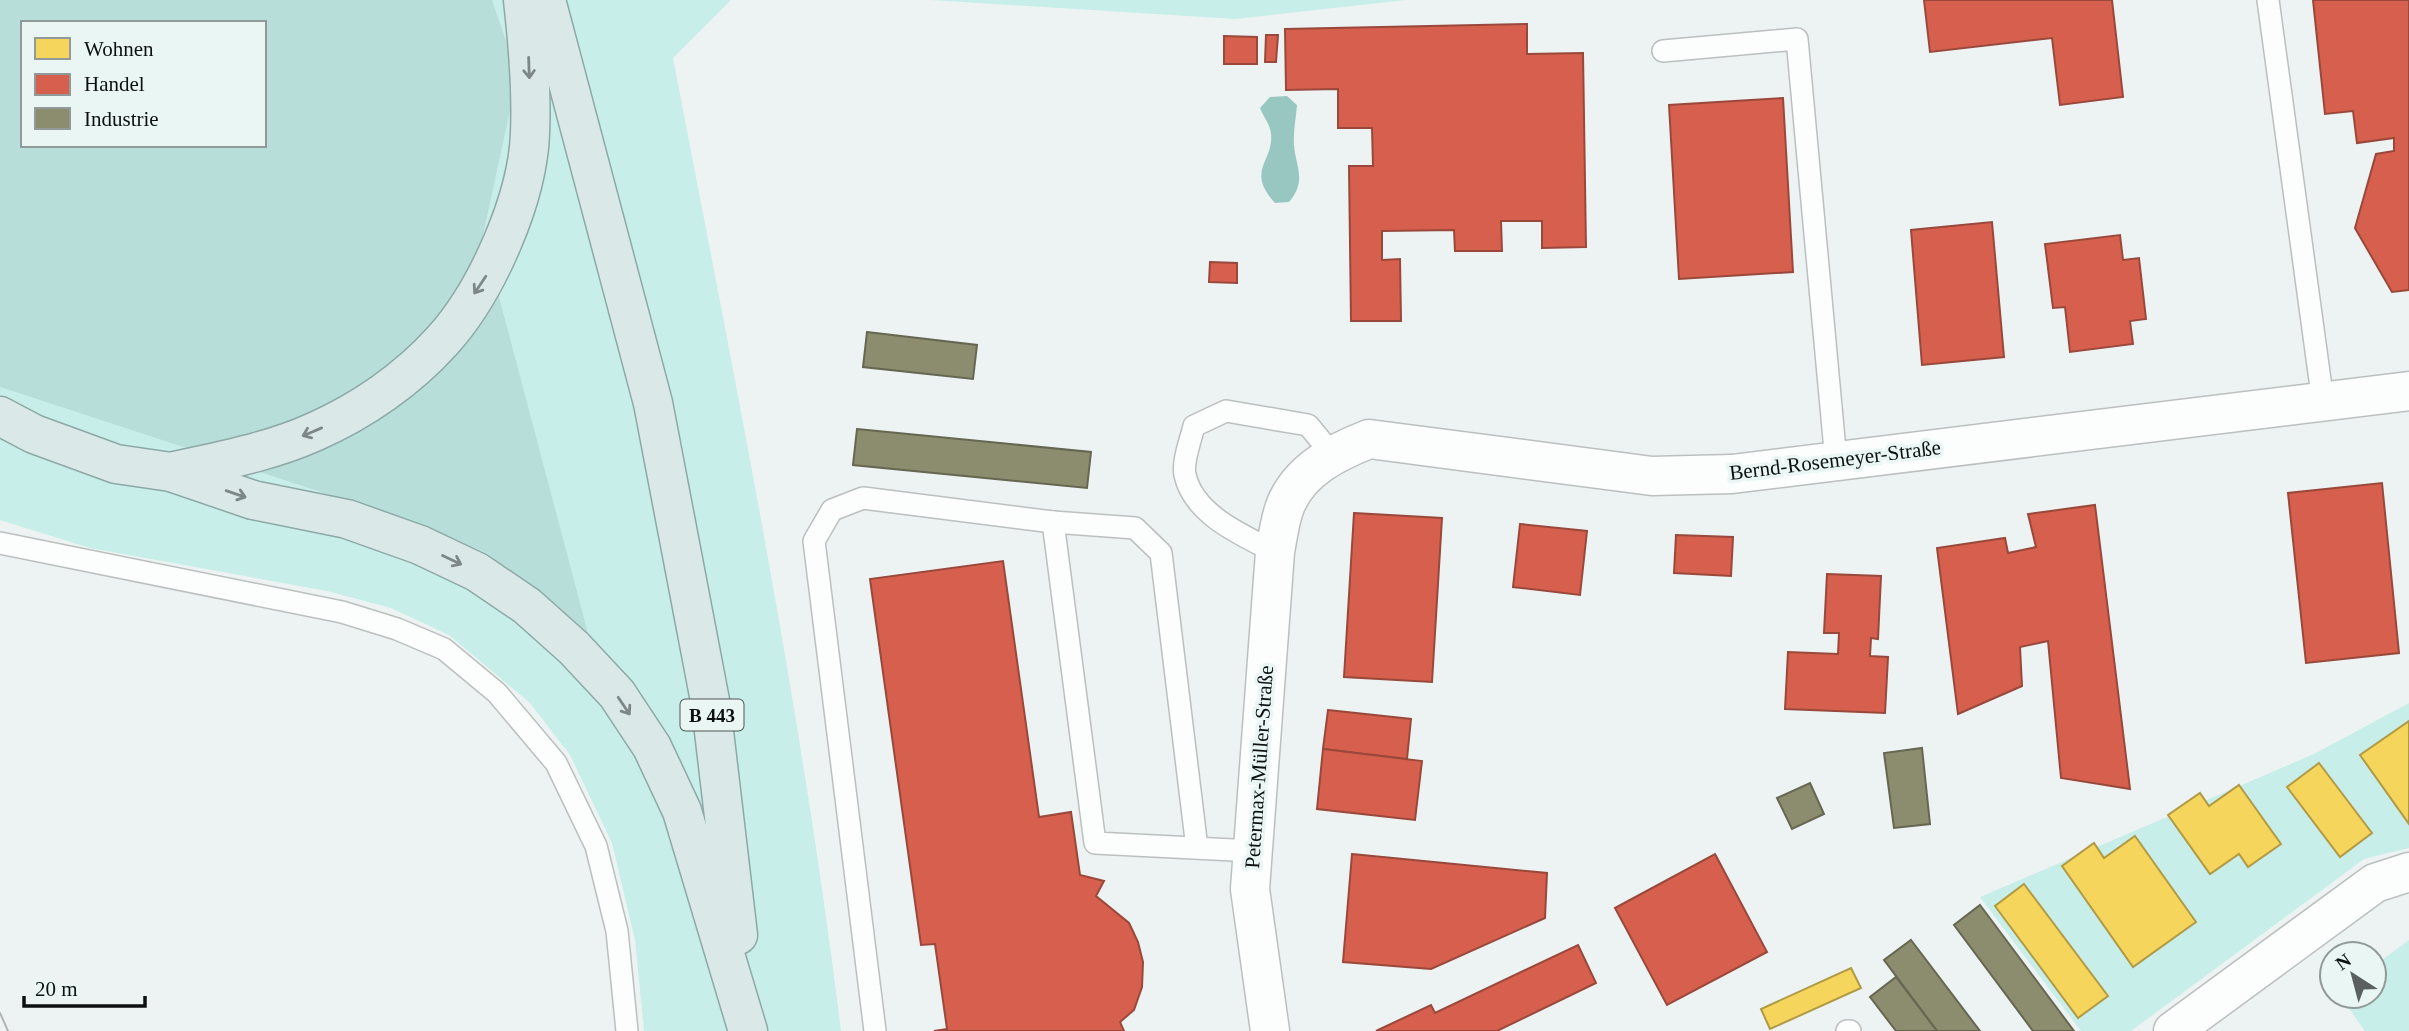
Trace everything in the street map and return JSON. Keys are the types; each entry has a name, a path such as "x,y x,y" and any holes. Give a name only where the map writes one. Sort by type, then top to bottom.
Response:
{"main road":[{"path":"171,472 243,456 314,432 381,396 444,340 487,275 518,207 530,135 528,44 523,0"},
{"name":"B 443","path":"546,0 653,403 711,706 749,1031"},
{"path":"0,416 34,434 116,464 171,472 253,500 347,519 420,545 477,572 527,606 574,648 617,694 652,747 677,801 749,1031"}],"street":[{"name":"Bernd-Rosemeyer-Straße","path":"1286,503 1306,475 1332,454 1369,439 1652,476 1732,474 2409,391"},
{"name":"Petermax-Müller-Straße","path":"1270,1031 1250,889 1275,552 1286,503"},
{"path":"2173,1031 2375,883 2409,872"}],"lane":[{"path":"2268,0 2323,402"},
{"path":"1663,51 1797,39 1836,461"},
{"path":"1275,552 1235,531 1198,503 1184,473 1194,426 1226,411 1308,425 1332,454"},
{"path":"875,1031 814,541 832,510 863,498 1053,522 1135,528 1161,553 1197,848"},
{"path":"1053,522 1095,843 1253,851"},
{"path":"0,543 342,612 397,629 444,649 497,693 556,763 596,846 617,931 627,1031"}],"shaded area":[{"path":"0,0 492,0 518,74 483,236 589,637 488,554 430,528 0,387"},
{"path":"492,0 731,0 673,58 787,665 807,786 841,1031 644,1031 635,940 612,843 570,755 530,703 449,635 391,608 327,591 90,548 0,520 0,387 430,528 488,554 588,635 483,236 518,74"},
{"path":"931,0 1406,0 1235,19"},
{"path":"1287,96 1297,105 1294,140 1299,181 1289,202 1275,203 1262,182 1261,174 1271,144 1271,134 1260,108 1270,97"},
{"path":"2409,703 2409,848 2364,859 2131,1031 2081,1031 1980,897 2314,754"},
{"path":"2409,940 2409,1031 2365,1031 2350,1010 2388,1010 2388,956"}],"building: Wohnen":[{"path":"2409,721 2409,824 2360,755"},
{"path":"2319,763 2372,833 2340,857 2287,787"},
{"path":"2239,785 2281,844 2248,867 2239,854 2210,874 2168,815 2200,793 2209,806"},
{"path":"2135,836 2196,922 2133,967 2062,866 2094,843 2104,858"},
{"path":"2024,884 2108,996 2078,1018 1995,906"},
{"path":"1851,968 1861,988 1770,1029 1761,1009"}],"building: Handel":[{"path":"1924,0 2112,0 2123,97 2060,105 2052,38 1930,52"},
{"path":"2313,0 2409,0 2409,290 2392,292 2355,228 2376,154 2394,151 2394,138 2357,143 2353,111 2325,114"},
{"path":"1527,24 1527,54 1583,53 1586,247 1542,248 1542,221 1501,221 1502,251 1455,251 1454,230 1382,231 1382,260 1400,259 1401,321 1351,321 1349,166 1373,166 1372,128 1338,128 1338,89 1286,90 1285,29"},
{"path":"1266,35 1278,35 1276,62 1265,62"},
{"path":"1224,36 1257,37 1257,64 1224,64"},
{"path":"1783,98 1793,272 1679,279 1669,105"},
{"path":"1992,222 2004,357 1922,365 1911,230"},
{"path":"2120,235 2123,260 2139,258 2146,319 2130,321 2133,344 2070,352 2065,307 2053,308 2045,244"},
{"path":"1210,262 1237,263 1237,283 1209,282"},
{"path":"2382,483 2399,653 2306,663 2288,493"},
{"path":"2095,505 2130,789 2061,778 2048,641 2020,647 2022,686 1958,714 1937,548 2005,538 2008,553 2036,547 2028,514"},
{"path":"1354,513 1442,518 1432,682 1344,677"},
{"path":"1520,524 1587,531 1580,595 1513,587"},
{"path":"1676,535 1733,537 1731,576 1674,573"},
{"path":"1003,561 1039,817 1071,812 1080,875 1104,881 1096,896 1129,923 1138,942 1143,962 1142,987 1134,1010 1120,1022 1124,1031 934,1031 947,1029 935,944 921,945 870,579"},
{"path":"1827,574 1881,576 1878,639 1871,638 1870,656 1888,657 1885,713 1785,709 1788,652 1838,654 1839,633 1824,633"},
{"path":"1328,710 1411,719 1407,759 1323,749"},
{"path":"1323,749 1422,761 1415,820 1317,809"},
{"path":"1352,854 1547,873 1545,918 1431,969 1343,962"},
{"path":"1715,854 1767,952 1667,1005 1615,908"},
{"path":"1578,945 1596,983 1497,1031 1376,1031 1431,1005 1435,1013"}],"building: Industrie":[{"path":"867,332 977,345 973,379 863,367"},
{"path":"857,429 1091,452 1087,488 853,465"},
{"path":"1922,748 1930,824 1894,828 1884,753"},
{"path":"1810,783 1824,814 1792,829 1777,798"},
{"path":"1980,905 2074,1031 2033,1031 1954,925"},
{"path":"1911,940 1980,1031 1937,1031 1884,960"},
{"path":"1896,977 1937,1031 1896,1031 1870,997"}],"tram line":[{"path":"0,1013 8,1031"}]}
